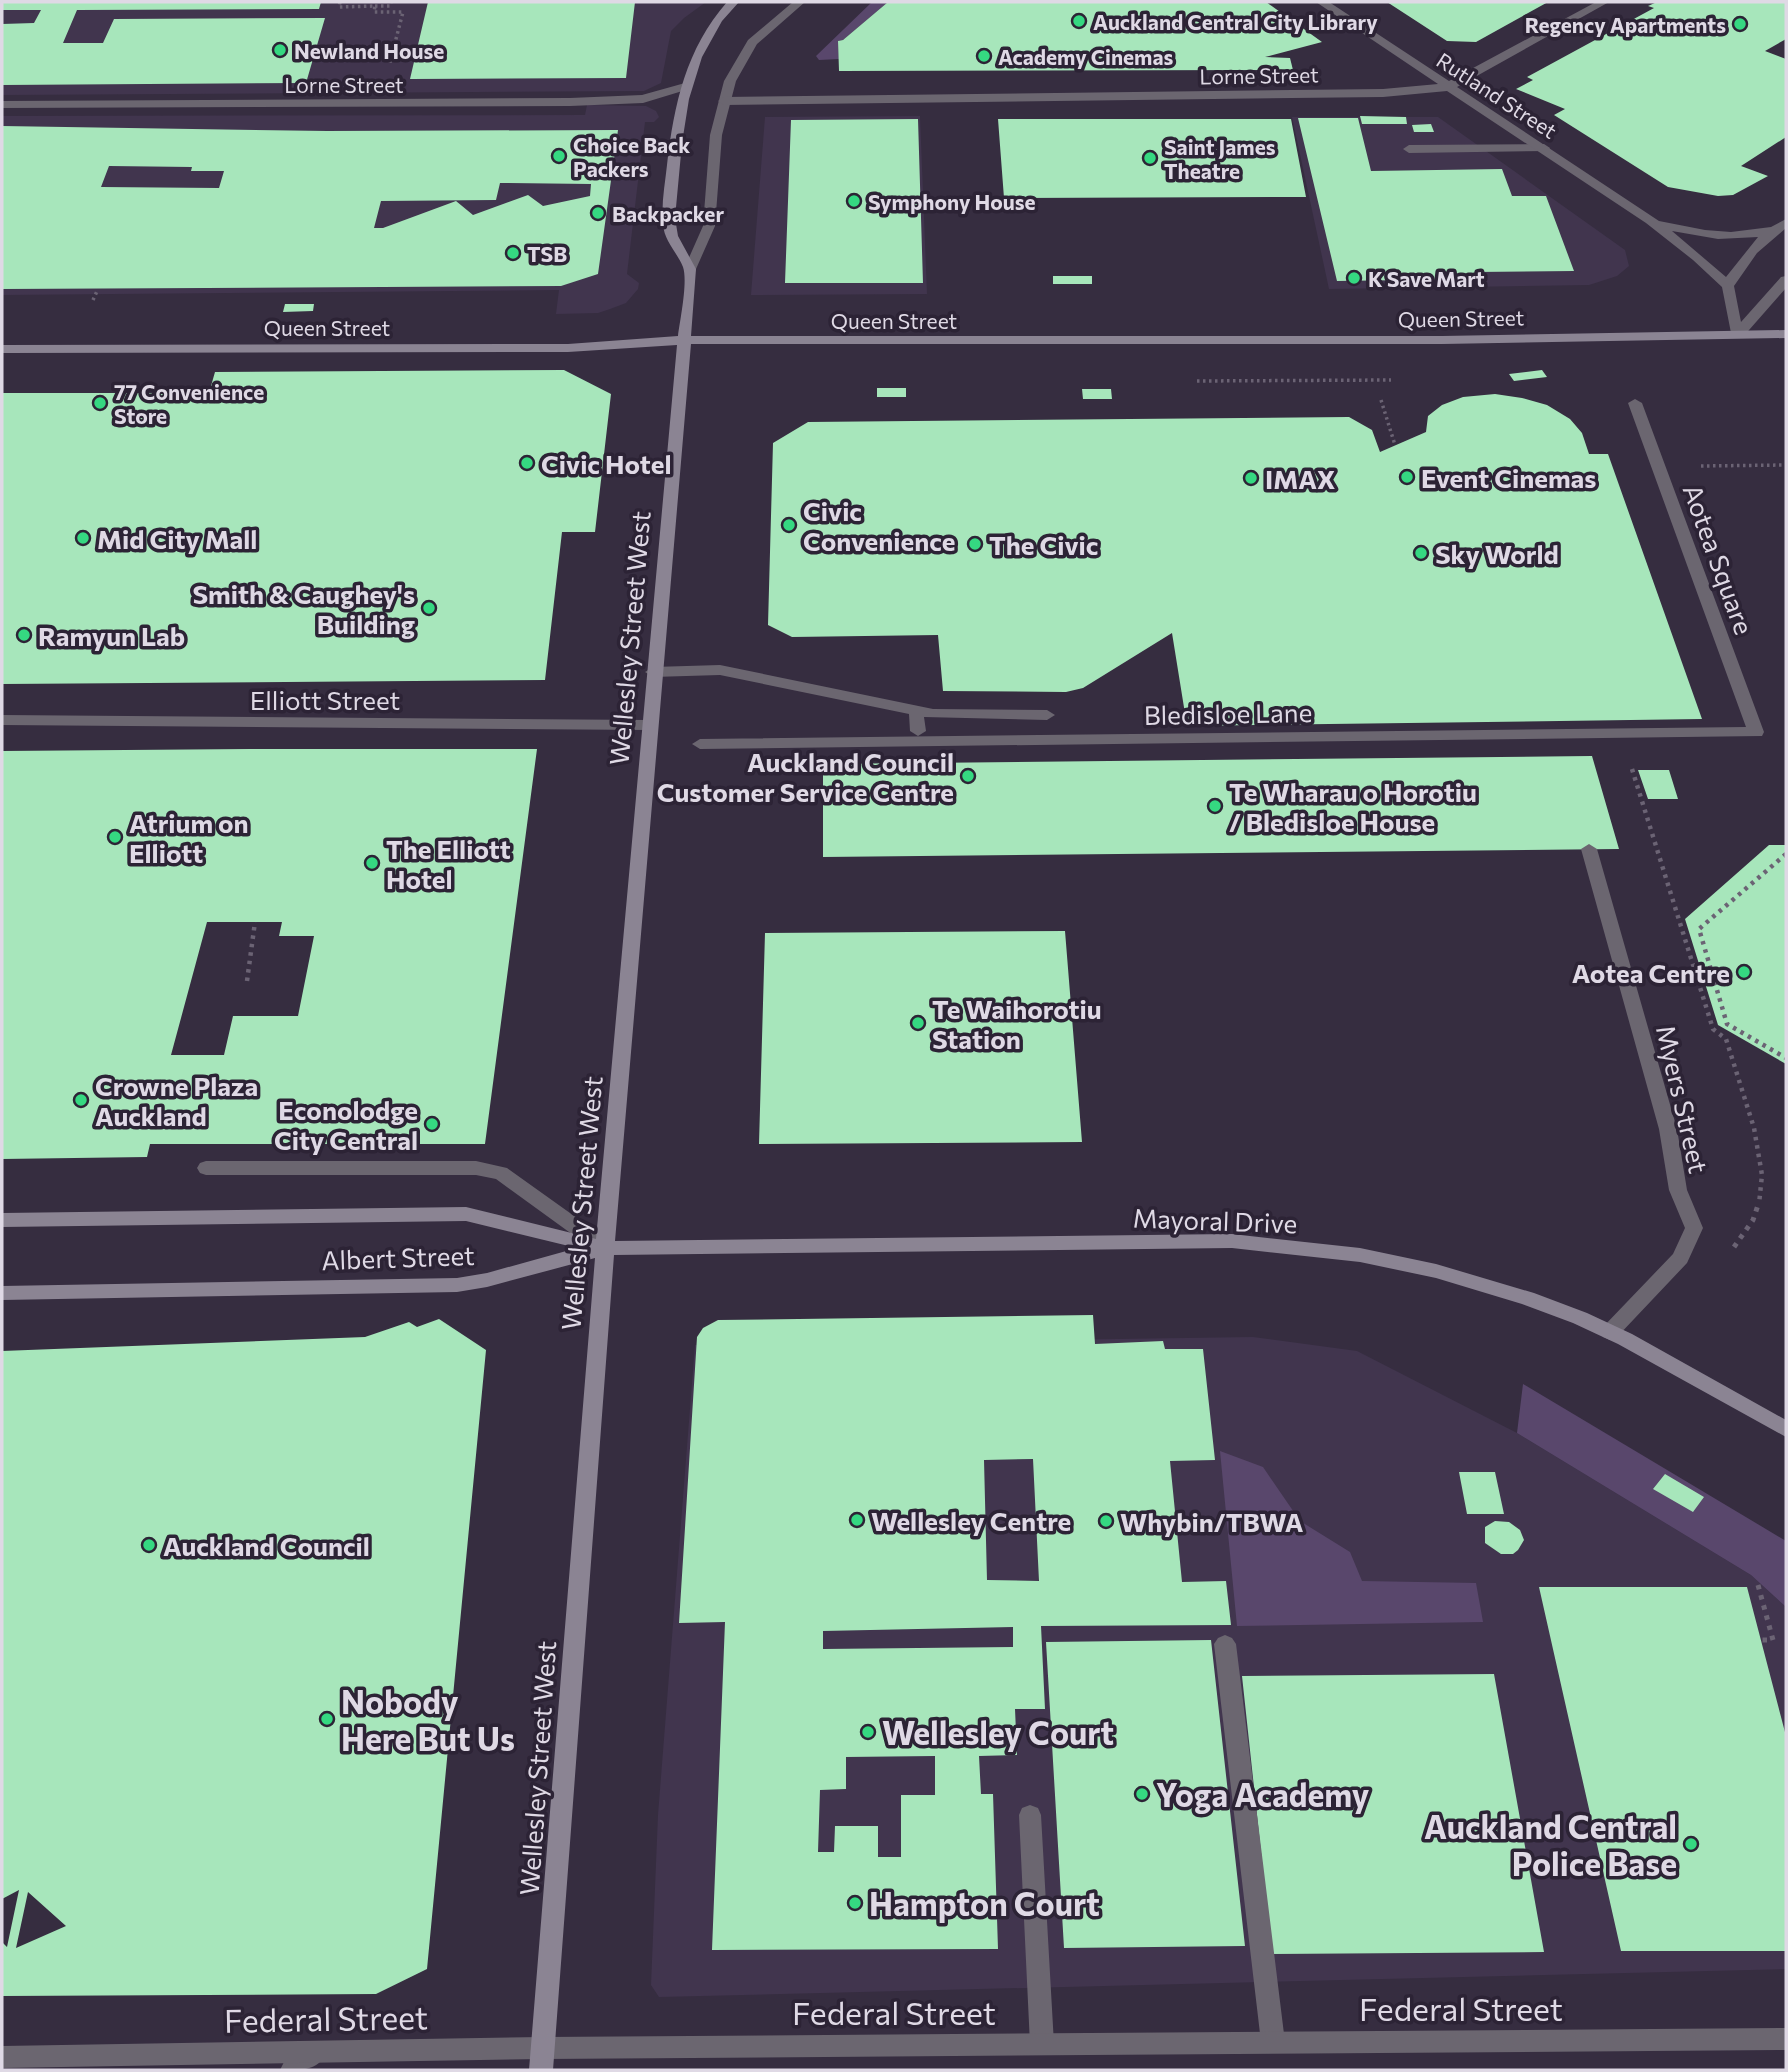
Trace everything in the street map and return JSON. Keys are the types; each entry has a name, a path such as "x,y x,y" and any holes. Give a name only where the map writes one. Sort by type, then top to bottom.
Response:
{"street":[{"path":"690,269 669,227 677,127 685,87 704,38 733,2"},
{"path":"690,269 709,226 716,135 736,68 752,41 799,2"},
{"name":"Rutland Street","path":"1322,2 1650,220 1698,257 1728,286"},
{"name":"Lorne Street","path":"724,101 1383,93 1448,87 1604,2"},
{"name":"Lorne Street","path":"2,105 570,102 649,98 685,87"},
{"path":"1409,149 1544,148"},
{"name":"Rutland Street","path":"1650,220 1717,237 1749,236 1780,226"},
{"path":"1737,335 1728,286 1742,262 1780,226"},
{"name":"Wellesley Street West","path":"542,2059 605,1248 690,269"},
{"path":"1737,335 1786,280"},
{"name":"Queen Street","path":"2,349 568,348 685,340 1428,340 1786,334"},
{"name":"Aotea Square","path":"1635,403 1756,732"},
{"path":"653,672 720,670 933,714 1047,715"},
{"path":"916,711 918,731"},
{"name":"Elliott Street","path":"2,720 649,725"},
{"name":"Bledisloe Lane","path":"700,744 1756,732"},
{"name":"Myers Street","path":"1589,849 1668,1129 1678,1191 1694,1228 1679,1258 1610,1332"},
{"path":"205,1168 476,1168 501,1174 605,1248"},
{"name":"Albert Street","path":"2,1220 466,1214 605,1248"},
{"name":"Mayoral Drive","path":"605,1248 1232,1241 1360,1255 1436,1271 1527,1298 1610,1332 1786,1429"},
{"name":"Albert Street","path":"2,1293 457,1285 487,1280 605,1248"},
{"path":"1224,1643 1273,2042"},
{"path":"1030,1815 1042,2044"},
{"name":"Federal Street","path":"2,2057 314,2052 542,2059 1042,2044 1786,2039"},
{"path":"292,2070 314,2052"}],"path":[{"path":"340,2 339,7 390,6 391,2"},
{"path":"375,6 374,12 403,12 388,72"},
{"path":"93,300 98,289"},
{"path":"1381,400 1395,445"},
{"path":"1658,466 1786,465"},
{"path":"1620,733 1713,1029 1726,1039 1762,1158 1763,1186 1755,1217 1731,1251"},
{"path":"1786,854 1699,929 1727,1024 1786,1058"},
{"path":"247,981 255,922"},
{"path":"1758,1585 1773,1640 1761,1640"}],"shaded area":[{"path":"2,2 706,2 671,31 661,83 644,91 2,95"},
{"path":"872,2 888,2 843,40 838,41 839,59 819,60 816,56"},
{"path":"587,105 646,106 656,111 659,117 654,122 645,122 627,274 639,283 638,289 626,303 598,313 556,314 559,290 2,295 2,116 585,115"},
{"name":"Symphony House","path":"920,116 927,294 751,295 765,117"},
{"path":"1292,117 1438,117 1625,250 1629,266 1617,276 1589,285 1329,289"},
{"path":"1253,1337 1357,1351 1517,1433 1751,1575 1786,1607 1786,1969 659,1997 651,1985 658,1815 695,1345"},
{"path":"1523,1384 1786,1541 1786,1607 1751,1575 1517,1433"},
{"path":"1220,1451 1263,1467 1300,1521 1350,1552 1362,1581 1476,1583 1483,1622 1237,1626"}],"building":[{"path":"2,2 321,2 319,9 77,10 63,43 103,43 114,19 325,18 306,83 2,85 2,24 34,23 41,10 2,10"},
{"path":"428,2 635,2 626,78 410,79"},
{"name":"Auckland Central City Library","path":"888,2 1266,2 1322,42 1265,57 1290,58 1293,70 839,71 838,41 843,40"},
{"path":"1387,2 1548,2 1476,42 1447,41"},
{"path":"1657,2 1786,2 1786,39 1765,51 1786,59 1786,137 1741,166 1768,176 1733,195 1718,196 1668,187 1554,115 1565,109 1516,89 1533,80 1527,77 1654,8 1648,6"},
{"path":"1360,116 1406,117 1407,124 1362,124"},
{"path":"1298,118 1358,118 1371,171 1502,169 1512,196 1546,196 1574,271 1475,272 1477,279 1337,281"},
{"name":"Symphony House","path":"918,119 923,283 785,283 791,120"},
{"name":"Saint James Theatre","path":"998,119 1291,119 1306,197 1004,198"},
{"path":"1431,124 1434,132 1414,132 1412,125"},
{"path":"2,126 327,131 618,130 598,274 561,286 2,289","holes":["109,166 192,167 191,171 224,171 219,188 101,187","500,183 591,184 590,196 543,206 528,195 473,215 456,201 383,228 374,228 381,201 496,200"]},
{"path":"1053,276 1092,276 1092,284 1053,284"},
{"path":"285,304 314,304 313,311 283,312"},
{"path":"564,370 611,394 595,532 562,532 545,680 2,684 2,393 209,393 215,372"},
{"path":"1542,370 1547,377 1514,381 1509,374"},
{"path":"877,388 906,388 906,397 877,397"},
{"path":"1082,389 1111,389 1112,399 1083,399"},
{"name":"Sky World","path":"1495,394 1547,405 1570,419 1582,433 1589,454 1608,454 1702,719 1187,726 1172,633 1083,688 1066,692 943,691 938,635 792,637 768,625 773,443 808,422 1349,417 1372,430 1380,452 1426,432 1428,416 1442,405 1463,397"},
{"path":"537,749 485,1144 150,1144 147,1157 2,1159 2,751","holes":["207,922 282,922 279,936 314,936 298,1016 233,1016 224,1055 171,1055"]},
{"name":"Te Wharau o Horotiu / Bledisloe House","path":"1592,756 1619,849 823,857 823,764"},
{"path":"1638,770 1669,770 1678,799 1648,799"},
{"name":"Aotea Centre","path":"1769,845 1786,845 1786,1064 1718,1025 1685,919"},
{"name":"Te Waihorotiu Station","path":"1065,931 1082,1142 759,1144 765,933"},
{"path":"1093,1315 1095,1344 1163,1341 1165,1349 1203,1349 1215,1460 1170,1461 1182,1582 1226,1581 1231,1625 1041,1626 1045,1709 1015,1709 1017,1755 979,1756 981,1794 993,1794 998,1949 712,1950 725,1622 679,1623 697,1337 703,1328 718,1320","holes":["1033,1459 1039,1581 987,1580 984,1460","1013,1627 1013,1647 823,1649 823,1631","935,1756 935,1795 901,1795 901,1857 878,1857 878,1826 835,1826 834,1852 818,1852 820,1790 846,1789 846,1757"]},
{"path":"439,1319 486,1350 427,1969 376,1994 2,1996 2,1942 7,1947 19,1890 2,1899 2,1351 365,1337 409,1322 417,1327","holes":["28,1892 66,1926 16,1948"]},
{"path":"1459,1472 1495,1472 1504,1514 1467,1514"},
{"path":"1665,1474 1704,1497 1693,1512 1653,1489"},
{"path":"1495,1521 1509,1522 1520,1530 1524,1540 1513,1554 1501,1554 1485,1543 1485,1527"},
{"name":"Auckland Central Police Base","path":"1539,1587 1747,1587 1786,1736 1786,1951 1621,1951"},
{"name":"Yoga Academy","path":"1211,1640 1245,1946 1064,1948 1046,1642"},
{"path":"1494,1674 1544,1952 1272,1954 1242,1676"}],"place":[{"name":"Auckland Central City Library","path":"1079,21"},
{"name":"Regency Apartments","path":"1740,24"},
{"name":"Newland House","path":"280,50"},
{"name":"Academy Cinemas","path":"984,56"},
{"name":"Choice Back Packers","path":"559,156"},
{"name":"Saint James Theatre","path":"1150,158"},
{"name":"Symphony House","path":"854,201"},
{"name":"Backpacker","path":"598,213"},
{"name":"TSB","path":"513,253"},
{"name":"K Save Mart","path":"1354,278"},
{"name":"77 Convenience Store","path":"100,403"},
{"name":"Civic Hotel","path":"527,463"},
{"name":"Event Cinemas","path":"1407,477"},
{"name":"IMAX","path":"1251,478"},
{"name":"Civic Convenience","path":"789,525"},
{"name":"Mid City Mall","path":"83,538"},
{"name":"The Civic","path":"975,544"},
{"name":"Sky World","path":"1421,553"},
{"name":"Smith & Caughey's Building","path":"429,608"},
{"name":"Ramyun Lab","path":"24,635"},
{"name":"Auckland Council Customer Service Centre","path":"968,776"},
{"name":"Te Wharau o Horotiu / Bledisloe House","path":"1215,806"},
{"name":"Atrium on Elliott","path":"115,837"},
{"name":"The Elliott Hotel","path":"372,863"},
{"name":"Aotea Centre","path":"1744,972"},
{"name":"Te Waihorotiu Station","path":"918,1023"},
{"name":"Crowne Plaza Auckland","path":"81,1100"},
{"name":"Econolodge City Central","path":"432,1124"},
{"name":"Wellesley Centre","path":"857,1520"},
{"name":"Whybin/TBWA","path":"1106,1521"},
{"name":"Auckland Council","path":"149,1545"},
{"name":"Nobody Here But Us","path":"327,1719"},
{"name":"Wellesley Court","path":"868,1732"},
{"name":"Yoga Academy","path":"1142,1794"},
{"name":"Auckland Central Police Base","path":"1691,1844"},
{"name":"Hampton Court","path":"855,1903"}]}
